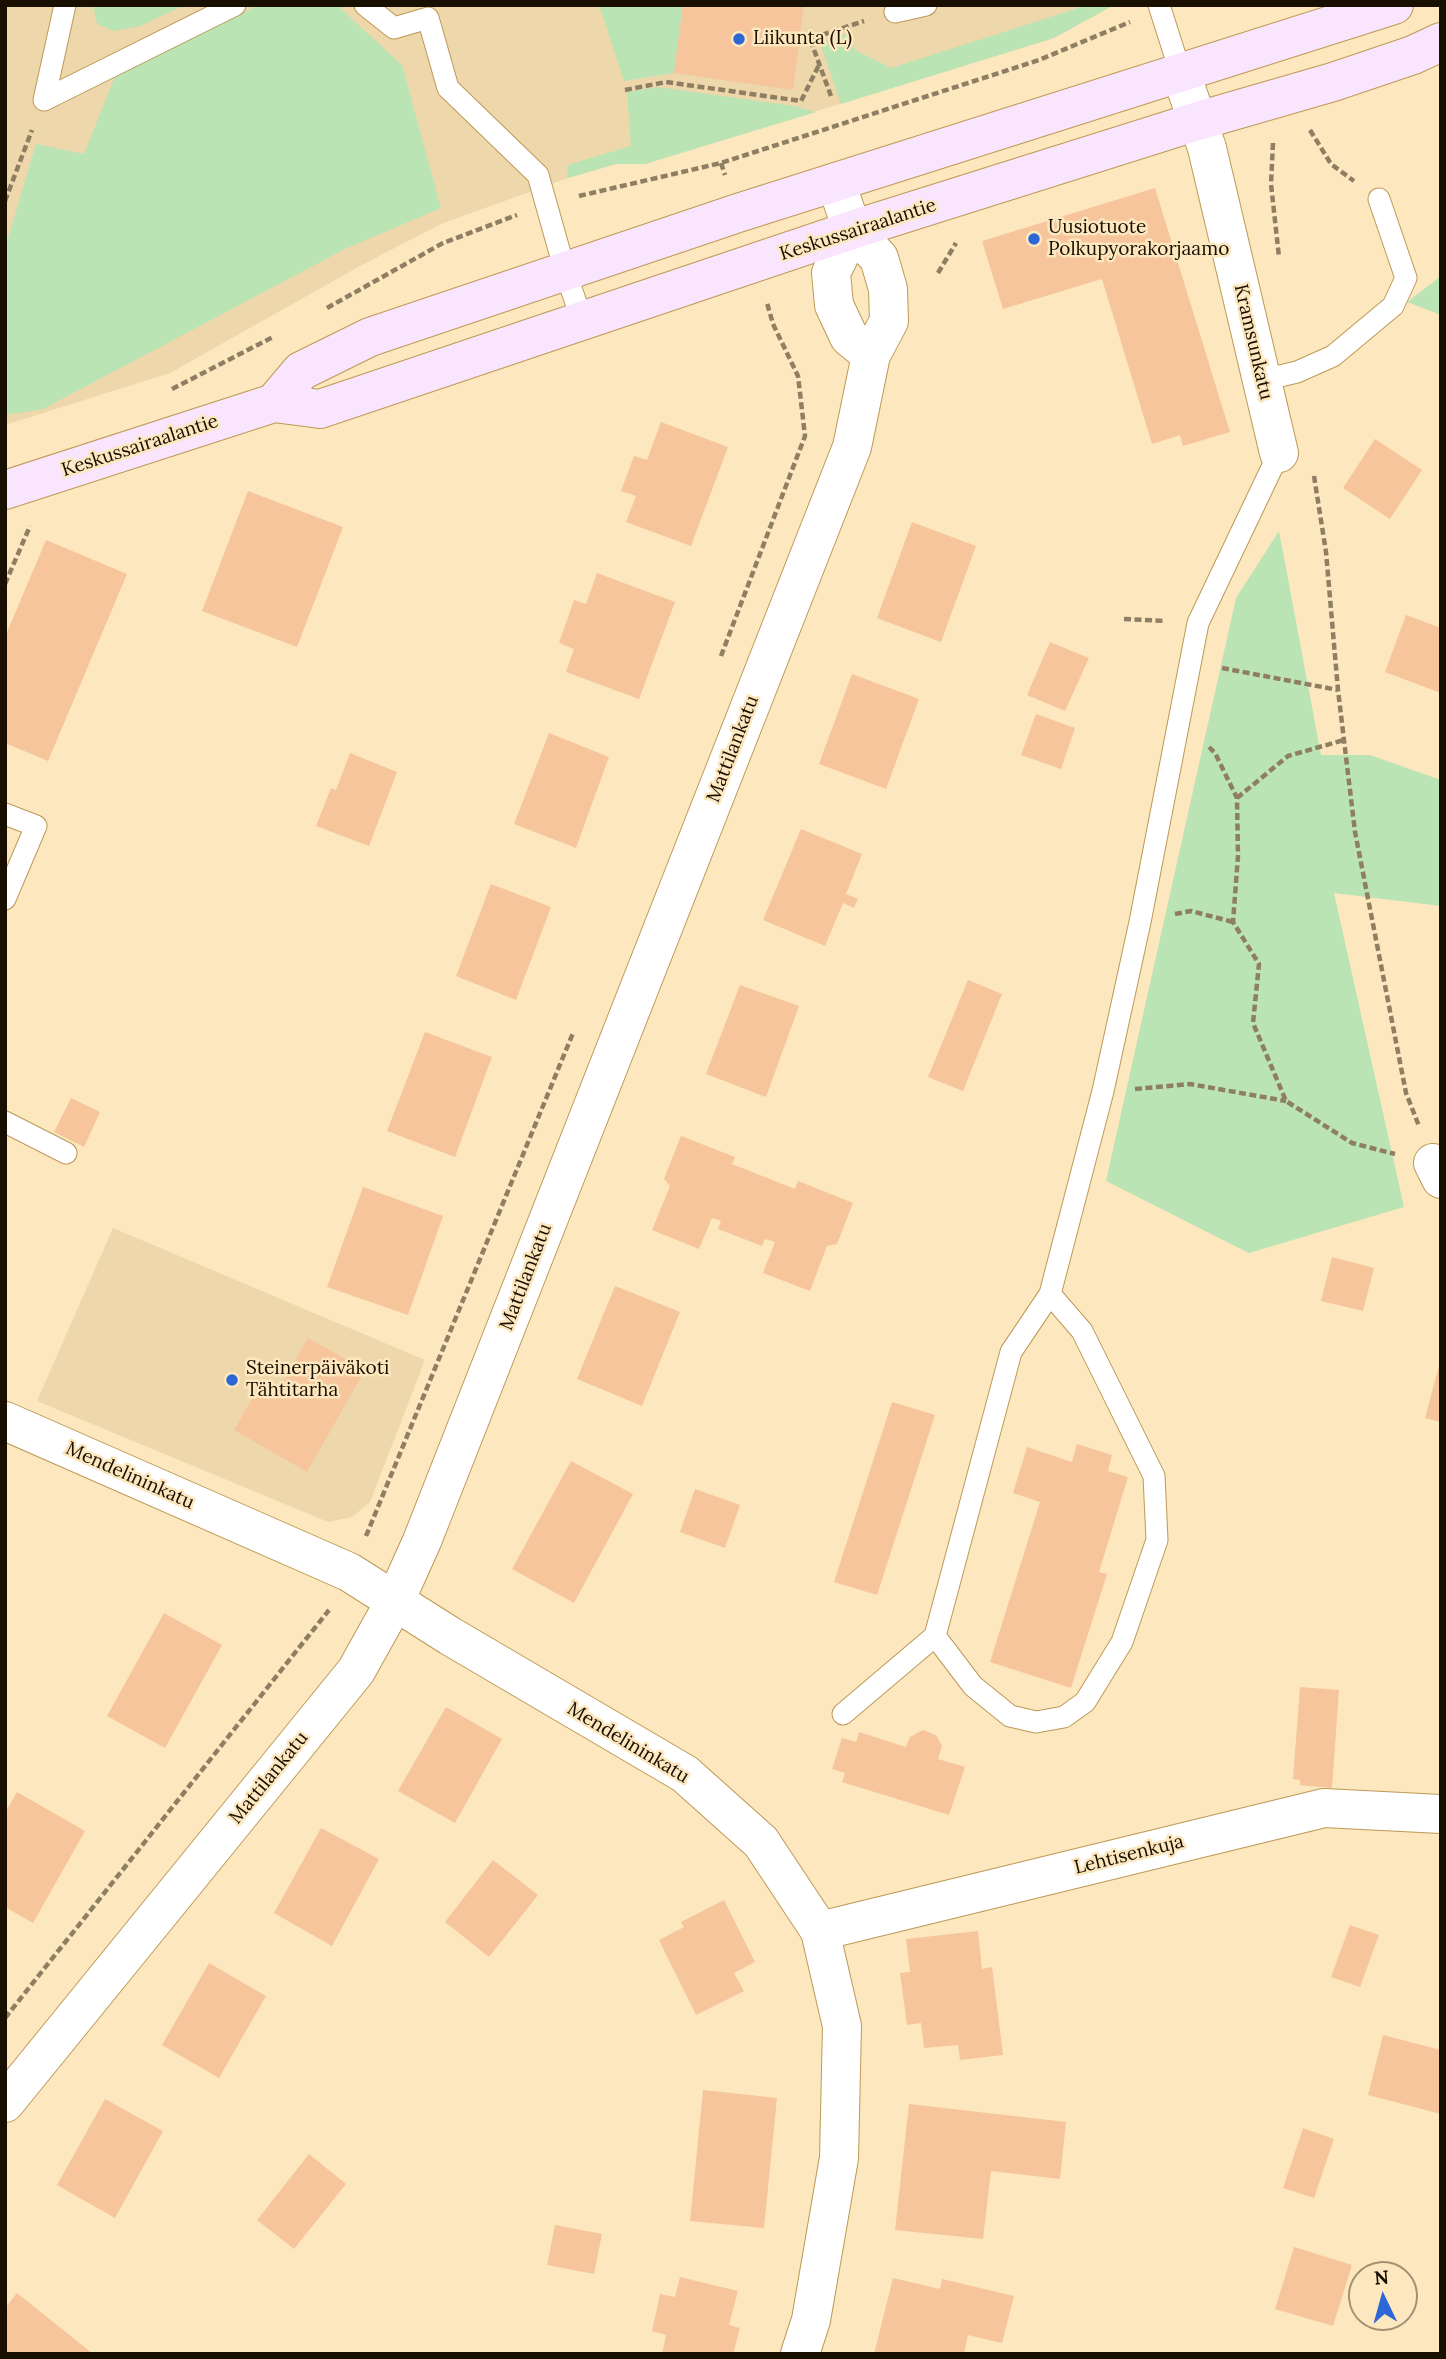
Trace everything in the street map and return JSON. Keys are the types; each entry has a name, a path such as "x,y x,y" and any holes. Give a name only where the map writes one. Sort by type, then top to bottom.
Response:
{"main road":[{"path":"274,403 301,371 370,337 738,213 1394,5"},
{"name":"Keskussairaalantie","path":"5,490 274,403 320,409 852,230 1198,121 1334,82 1441,42"}],"street":[{"name":"Kramsunkatu","path":"1180,71 1198,121 1262,380 1295,458"},
{"name":"Mattilankatu","path":"5,2103 356,1671 395,1601 428,1528 852,447 870,355 890,321 888,289 879,258 852,230 836,182"},
{"path":"852,230 831,273 834,305 849,337 870,355"},
{"name":"Mendelininkatu","path":"5,1421 349,1572 685,1774 761,1842 820,1931 842,2026 839,2158 811,2320 800,2354"},
{"name":"Lehtisenkuja","path":"820,1931 1324,1808 1441,1814"}],"lane":[{"path":"44,100 65,5"},
{"path":"44,100 235,5"},
{"path":"365,5 394,28 428,18 447,88 538,175 582,320"},
{"path":"895,12 926,5"},
{"path":"1159,5 1180,71"},
{"path":"1262,380 1297,372 1332,356 1393,306 1406,278 1379,199"},
{"path":"843,1714 936,1636 1011,1352 1050,1294 1103,1091 1140,922 1198,623 1295,458"},
{"path":"5,814 36,826 5,899"},
{"path":"5,1122 66,1153"},
{"path":"936,1636 973,1686 1010,1716 1036,1722 1063,1717 1086,1702 1122,1642 1157,1540 1154,1476 1082,1331 1050,1294"}],"path":[{"path":"831,96 810,39 895,12"},
{"path":"625,90 666,82 801,101 820,63"},
{"path":"5,201 44,100"},
{"path":"1308,127 1331,164 1379,199"},
{"path":"721,163 738,213"},
{"path":"717,667 806,436 798,376 773,324 755,264"},
{"path":"1295,458 1326,552 1338,690 1355,832 1406,1093 1437,1171"},
{"path":"5,583 31,523"},
{"path":"1190,662 1338,690"},
{"path":"1181,720 1215,753 1237,798 1238,856 1233,922 1259,964 1253,1023 1286,1101"},
{"path":"1237,798 1288,755 1344,740"},
{"path":"1140,922 1191,911 1233,922"},
{"path":"5,2018 326,1617 368,1532 575,1027"},
{"path":"1103,1091 1190,1084 1286,1101 1352,1143 1437,1171"}],"shaded area":[{"path":"5,5 1114,5 1054,38 645,164 616,164 568,178 441,224 360,266 170,373 5,425"},
{"name":"Steinerpäiväkoti Tähtitarha","path":"113,1228 425,1360 370,1502 352,1517 328,1522 37,1401"}],"green space":[{"path":"93,5 185,5 140,26 114,31 97,24"},
{"path":"259,5 337,5 402,65 441,208 345,249 43,409 5,415 5,248 36,144 84,154 115,76"},
{"path":"599,5 683,5 674,73 624,81"},
{"path":"1088,5 1114,5 1054,38 841,104 820,43 849,33 855,50 891,68"},
{"path":"658,87 794,106 816,112 645,164 616,164 568,178 567,165 631,146 627,92"},
{"path":"1441,276 1441,315 1407,302"},
{"path":"1279,531 1321,755 1370,755 1441,780 1441,906 1334,893 1404,1207 1249,1253 1106,1181 1236,598"}],"building":[{"name":"Liikunta (L)","path":"683,5 804,5 793,90 674,73"},
{"path":"1155,188 1230,432 1183,446 1180,435 1152,444 1102,279 1003,309 982,241"},
{"path":"661,422 728,447 691,546 626,522 636,496 621,491 634,456 647,460"},
{"path":"1375,439 1422,470 1390,519 1343,488"},
{"path":"248,491 343,527 297,647 202,611"},
{"path":"912,522 976,546 941,642 877,618"},
{"path":"46,540 127,574 48,761 5,743 5,637"},
{"path":"597,573 675,602 639,699 566,672 574,649 559,643 574,600 586,604"},
{"path":"1406,615 1441,628 1441,693 1385,672"},
{"path":"1050,642 1089,658 1065,711 1027,695"},
{"path":"852,674 919,699 886,789 819,764"},
{"path":"1036,714 1075,728 1061,769 1021,755"},
{"path":"549,733 609,757 576,848 514,824"},
{"path":"350,753 397,772 369,846 316,826 331,788 336,790"},
{"path":"801,829 862,854 846,894 858,899 854,908 843,903 825,946 763,920"},
{"path":"491,884 551,907 516,1000 456,976"},
{"path":"968,980 1002,994 963,1091 928,1077"},
{"path":"740,985 799,1006 766,1097 706,1074"},
{"path":"425,1032 492,1057 455,1157 387,1131"},
{"path":"71,1098 100,1112 84,1147 54,1132"},
{"path":"681,1136 735,1157 732,1164 795,1189 798,1181 853,1203 837,1244 827,1246 810,1291 763,1273 775,1242 765,1239 762,1246 718,1229 721,1221 712,1218 699,1249 652,1230 670,1186 664,1179"},
{"path":"363,1187 443,1216 408,1315 327,1287"},
{"path":"1332,1257 1374,1268 1363,1311 1321,1301"},
{"path":"615,1286 680,1312 642,1406 577,1379"},
{"path":"308,1338 365,1370 307,1472 234,1430 263,1380 279,1389"},
{"path":"1441,1362 1441,1422 1425,1418"},
{"path":"892,1402 935,1415 877,1595 834,1582"},
{"path":"1077,1444 1112,1455 1108,1471 1128,1477 1099,1572 1107,1574 1071,1688 990,1662 1040,1502 1013,1493 1027,1447 1072,1462"},
{"path":"571,1461 633,1494 574,1603 512,1569"},
{"path":"695,1489 740,1505 725,1548 680,1532"},
{"path":"164,1613 222,1645 165,1748 107,1716"},
{"path":"1300,1687 1339,1690 1332,1788 1300,1785 1300,1780 1293,1779"},
{"path":"446,1707 502,1739 455,1823 398,1791"},
{"path":"923,1730 936,1735 942,1746 938,1759 965,1767 949,1815 842,1782 845,1773 832,1769 842,1738 856,1742 859,1732 906,1747 910,1737"},
{"path":"17,1792 85,1831 33,1923 5,1907 5,1813"},
{"path":"321,1828 379,1859 332,1946 274,1913"},
{"path":"493,1860 538,1895 489,1957 445,1922"},
{"path":"724,1900 755,1962 734,1973 744,1991 696,2015 659,1940 684,1927 681,1922"},
{"path":"1350,1925 1379,1935 1360,1987 1331,1977"},
{"path":"978,1931 982,1969 992,1967 1003,2055 960,2060 958,2045 924,2048 921,2023 907,2025 900,1973 910,1972 906,1939"},
{"path":"209,1963 266,1996 219,2078 162,2045"},
{"path":"1383,2035 1441,2050 1441,2114 1368,2095"},
{"path":"703,2090 777,2098 764,2228 690,2221"},
{"path":"105,2099 163,2131 115,2218 57,2185"},
{"path":"909,2104 1066,2122 1060,2179 991,2171 983,2239 895,2230"},
{"path":"1303,2128 1334,2139 1314,2198 1283,2188"},
{"path":"309,2154 346,2184 294,2249 257,2220"},
{"path":"555,2225 602,2234 594,2274 547,2265"},
{"path":"1294,2247 1348,2264 1348,2278 1333,2326 1275,2309"},
{"path":"680,2277 738,2291 729,2325 740,2328 733,2354 662,2354 666,2335 652,2331 660,2294 675,2297"},
{"path":"893,2278 940,2289 942,2279 1014,2296 1002,2343 968,2335 964,2354 874,2354"},
{"path":"17,2293 93,2354 5,2354 5,2308"}],"place":[{"name":"Liikunta (L)","path":"739,39"},
{"name":"Uusiotuote Polkupyorakorjaamo","path":"1034,239"},
{"name":"Steinerpäiväkoti Tähtitarha","path":"232,1380"}]}
